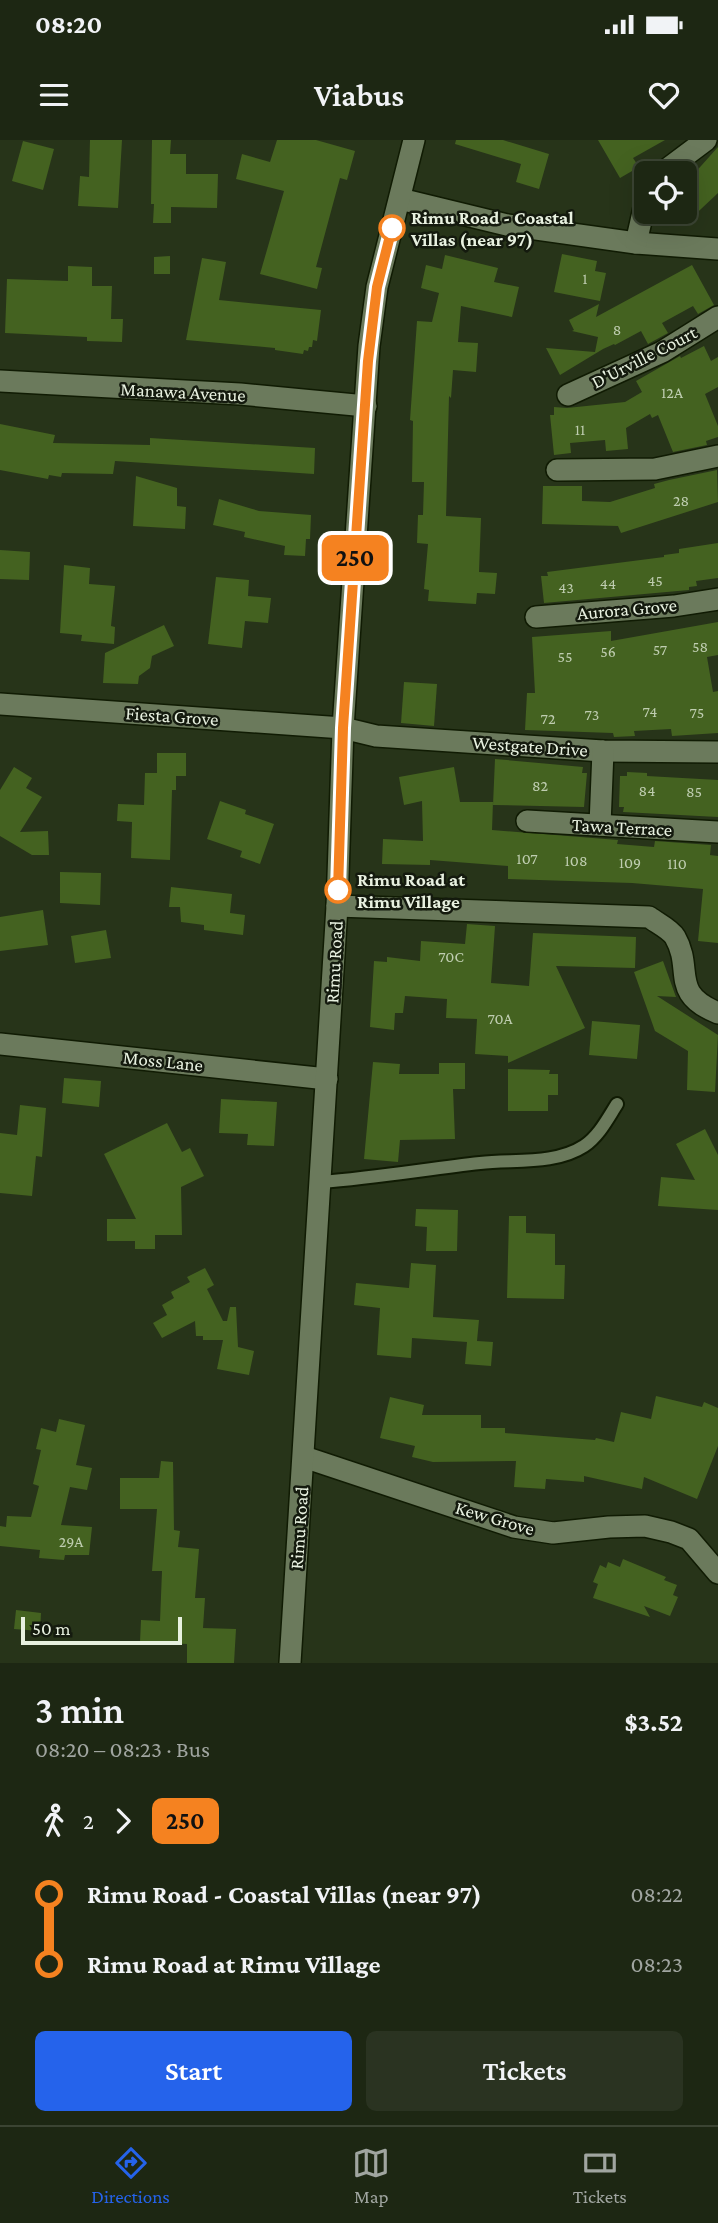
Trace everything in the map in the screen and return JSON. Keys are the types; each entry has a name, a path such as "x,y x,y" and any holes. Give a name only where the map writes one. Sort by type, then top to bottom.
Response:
{"street":[{"name":"Rimu Road","path":"290,1663 337,906 343,728 369,346 377,287 414,140"},
{"path":"678,161 706,140"},
{"path":"400,199 507,225 636,243 718,249"},
{"path":"636,243 640,224"},
{"name":"D'Urville Court","path":"568,395 662,352 718,317"},
{"name":"Manawa Avenue","path":"0,382 240,394 366,406"},
{"path":"556,470 655,469 718,456"},
{"name":"Aurora Grove","path":"536,617 674,606 718,599"},
{"name":"Fiesta Grove","path":"0,704 343,728"},
{"name":"Westgate Drive","path":"343,728 376,736 603,751 718,752"},
{"path":"600,825 603,751"},
{"name":"Tawa Terrace","path":"527,821 718,832"},
{"path":"337,906 649,917 674,936 686,986 699,1005 718,1013"},
{"name":"Moss Lane","path":"0,1044 327,1079"},
{"name":"Kew Grove","path":"304,1457 514,1527 553,1533 645,1526 671,1532 689,1539 718,1573"}],"lane":[{"path":"321,1182 500,1161 554,1158 584,1146 603,1127 617,1104"}],"building":[{"path":"90,140 122,140 118,208 78,206 80,176 89,177"},
{"path":"152,140 171,140 170,154 186,154 186,174 218,174 217,208 171,207 171,223 153,223"},
{"path":"277,140 316,140 355,151 347,180 340,178 316,267 322,268 317,289 260,274 284,191 236,179 242,154 270,162"},
{"path":"456,140 503,140 549,154 539,189 516,182 521,164 455,144"},
{"path":"598,140 665,140 633,158 634,170 620,178"},
{"path":"23,141 54,149 43,190 12,181"},
{"path":"718,147 718,193 697,213 697,170"},
{"path":"562,254 597,261 595,271 606,273 600,301 554,292"},
{"path":"445,255 498,268 494,282 519,287 512,317 461,306 458,342 478,343 476,372 453,370 451,398 449,396 446,516 481,518 479,572 497,573 495,594 477,593 476,604 428,601 429,590 424,589 428,544 417,543 418,515 423,515 424,482 412,482 413,421 410,420 417,321 432,322 439,293 421,288 426,265 442,269"},
{"path":"170,256 170,274 154,274 154,257"},
{"path":"202,258 226,262 219,300 321,310 317,341 313,340 312,347 309,347 308,351 304,350 303,354 275,348 186,340"},
{"path":"692,265 714,305 698,314 693,306 662,323 668,333 648,344 641,331 603,349 560,375 546,348 595,352 598,337 572,331 574,330 569,320 599,304 596,317"},
{"path":"68,266 92,267 92,286 112,286 111,319 123,319 122,342 87,341 87,337 5,333 7,279 68,281"},
{"path":"704,346 711,361 718,357 718,387 705,394 718,426 718,437 706,441 707,445 673,452 658,415 652,418 650,414 626,428 628,449 606,451 605,440 570,443 571,453 554,455 550,415 554,415 554,407 625,402 642,392 636,381"},
{"path":"0,424 55,435 53,443 150,445 150,438 315,448 314,474 115,461 113,474 62,473 61,477 49,475 48,479 0,470"},
{"path":"717,470 718,502 621,533 618,526 542,524 543,486 582,486 582,501 610,502 655,488 654,484"},
{"path":"136,476 177,488 177,506 186,507 185,529 133,526"},
{"path":"219,499 259,511 311,515 310,539 306,539 305,556 284,555 285,546 244,537 245,532 213,525"},
{"path":"718,543 718,578 696,581 697,586 689,587 689,590 544,603 541,576 548,576 547,572 664,557 679,553 679,549"},
{"path":"0,550 30,552 29,580 0,579"},
{"path":"64,565 90,568 89,584 115,586 111,626 115,627 114,644 81,641 82,635 60,633"},
{"path":"216,577 249,580 248,596 271,598 268,623 245,621 242,648 208,644"},
{"path":"718,622 718,655 707,657 713,692 718,691 718,733 672,736 671,729 634,731 635,736 614,737 613,733 525,730 527,693 535,693 532,637 611,631 611,641"},
{"path":"164,625 174,646 152,656 150,668 139,676 138,684 103,683 105,653"},
{"path":"404,682 437,684 434,726 401,723"},
{"path":"157,753 186,753 186,776 176,776 176,790 172,790 170,860 131,858 132,822 117,821 118,804 144,805 145,773 157,773"},
{"path":"495,759 583,767 582,773 587,773 584,807 493,805"},
{"path":"14,767 32,778 26,788 42,797 20,832 48,831 49,855 32,855 0,836 0,790"},
{"path":"454,767 460,802 493,802 492,830 618,840 617,844 654,847 655,841 711,845 710,855 718,856 718,943 698,941 703,889 632,883 508,879 508,866 430,860 430,865 382,864 383,839 423,841 422,801 404,805 399,777"},
{"path":"627,772 647,773 647,776 718,780 718,817 623,812 624,807 619,807 620,776 627,776"},
{"path":"220,801 246,810 245,814 274,824 260,864 240,857 242,851 207,839"},
{"path":"60,872 101,873 100,905 60,903"},
{"path":"171,887 232,894 230,913 245,915 243,935 204,930 204,925 181,922 180,907 169,907"},
{"path":"43,910 48,945 0,951 0,917"},
{"path":"467,924 495,926 491,983 529,986 533,933 636,937 635,968 556,966 585,1028 508,1063 508,1056 475,1054 477,1019 446,1018 447,999 405,996 403,1013 395,1013 394,1030 370,1027 374,961 387,962 387,957 420,961 421,941 465,944"},
{"path":"106,930 111,958 75,963 71,936"},
{"path":"663,961 676,997 657,996 718,1035 715,1092 687,1090 688,1051 655,1031 634,972"},
{"path":"592,1021 640,1025 637,1059 589,1055"},
{"path":"373,1062 400,1064 399,1074 439,1074 439,1063 465,1063 465,1089 453,1089 455,1139 400,1140 398,1162 364,1159"},
{"path":"508,1069 550,1070 549,1074 558,1074 558,1095 548,1095 548,1111 508,1111"},
{"path":"64,1078 101,1081 99,1107 62,1103"},
{"path":"221,1099 277,1102 274,1146 247,1145 248,1134 219,1133"},
{"path":"20,1105 46,1108 42,1157 36,1156 32,1196 0,1193 0,1133 17,1135"},
{"path":"167,1123 182,1152 190,1148 204,1176 181,1187 182,1235 155,1235 155,1249 135,1249 135,1241 107,1241 107,1219 136,1219 104,1154"},
{"path":"705,1129 718,1155 718,1210 658,1206 661,1177 695,1180 676,1144"},
{"path":"416,1209 458,1210 457,1251 426,1251 427,1227 415,1226"},
{"path":"509,1216 526,1216 526,1233 555,1234 555,1265 565,1265 564,1299 507,1298"},
{"path":"411,1263 436,1265 433,1317 479,1320 477,1341 493,1342 491,1366 465,1364 467,1342 412,1338 411,1358 377,1355 380,1308 354,1305 356,1283 409,1288"},
{"path":"205,1268 214,1285 207,1289 223,1321 227,1321 230,1307 236,1307 238,1347 254,1351 249,1375 217,1369 223,1340 203,1340 203,1336 196,1336 195,1321 162,1338 153,1323 167,1315 162,1305 174,1298 171,1292 190,1282 187,1277"},
{"path":"656,1396 702,1407 704,1402 718,1408 718,1446 697,1499 644,1477 642,1489 584,1476 584,1482 546,1479 545,1489 514,1487 516,1461 433,1462 412,1457 415,1446 380,1438 390,1397 424,1405 422,1415 481,1415 481,1428 505,1428 505,1433 596,1438 614,1442 621,1412 651,1419"},
{"path":"59,1419 85,1425 76,1465 92,1468 87,1490 70,1487 61,1525 92,1527 89,1555 65,1555 64,1560 39,1558 40,1550 0,1546 0,1526 6,1527 7,1516 31,1517 39,1486 33,1484 41,1450 36,1449 41,1428 56,1432"},
{"path":"161,1461 173,1462 174,1530 180,1531 178,1547 199,1549 195,1598 205,1598 203,1628 236,1629 234,1663 187,1663 187,1644 140,1642 141,1620 160,1621 162,1571 152,1571 157,1509 120,1509 120,1478 159,1478"},
{"path":"623,1559 666,1577 664,1580 677,1585 673,1595 678,1597 670,1616 644,1606 650,1617 593,1598 598,1584 593,1582 600,1565 606,1568 608,1562 620,1567"},
{"path":"16,1610 41,1613 40,1631 14,1629"}],"bus line":[{"name":"250","path":"338,890 343,728 368,361 377,287 392,228"}],"place":[{"name":"Rimu Road - Coastal Villas (near 97)","path":"392,228"},
{"name":"Rimu Road at Rimu Village","path":"338,890"}]}
